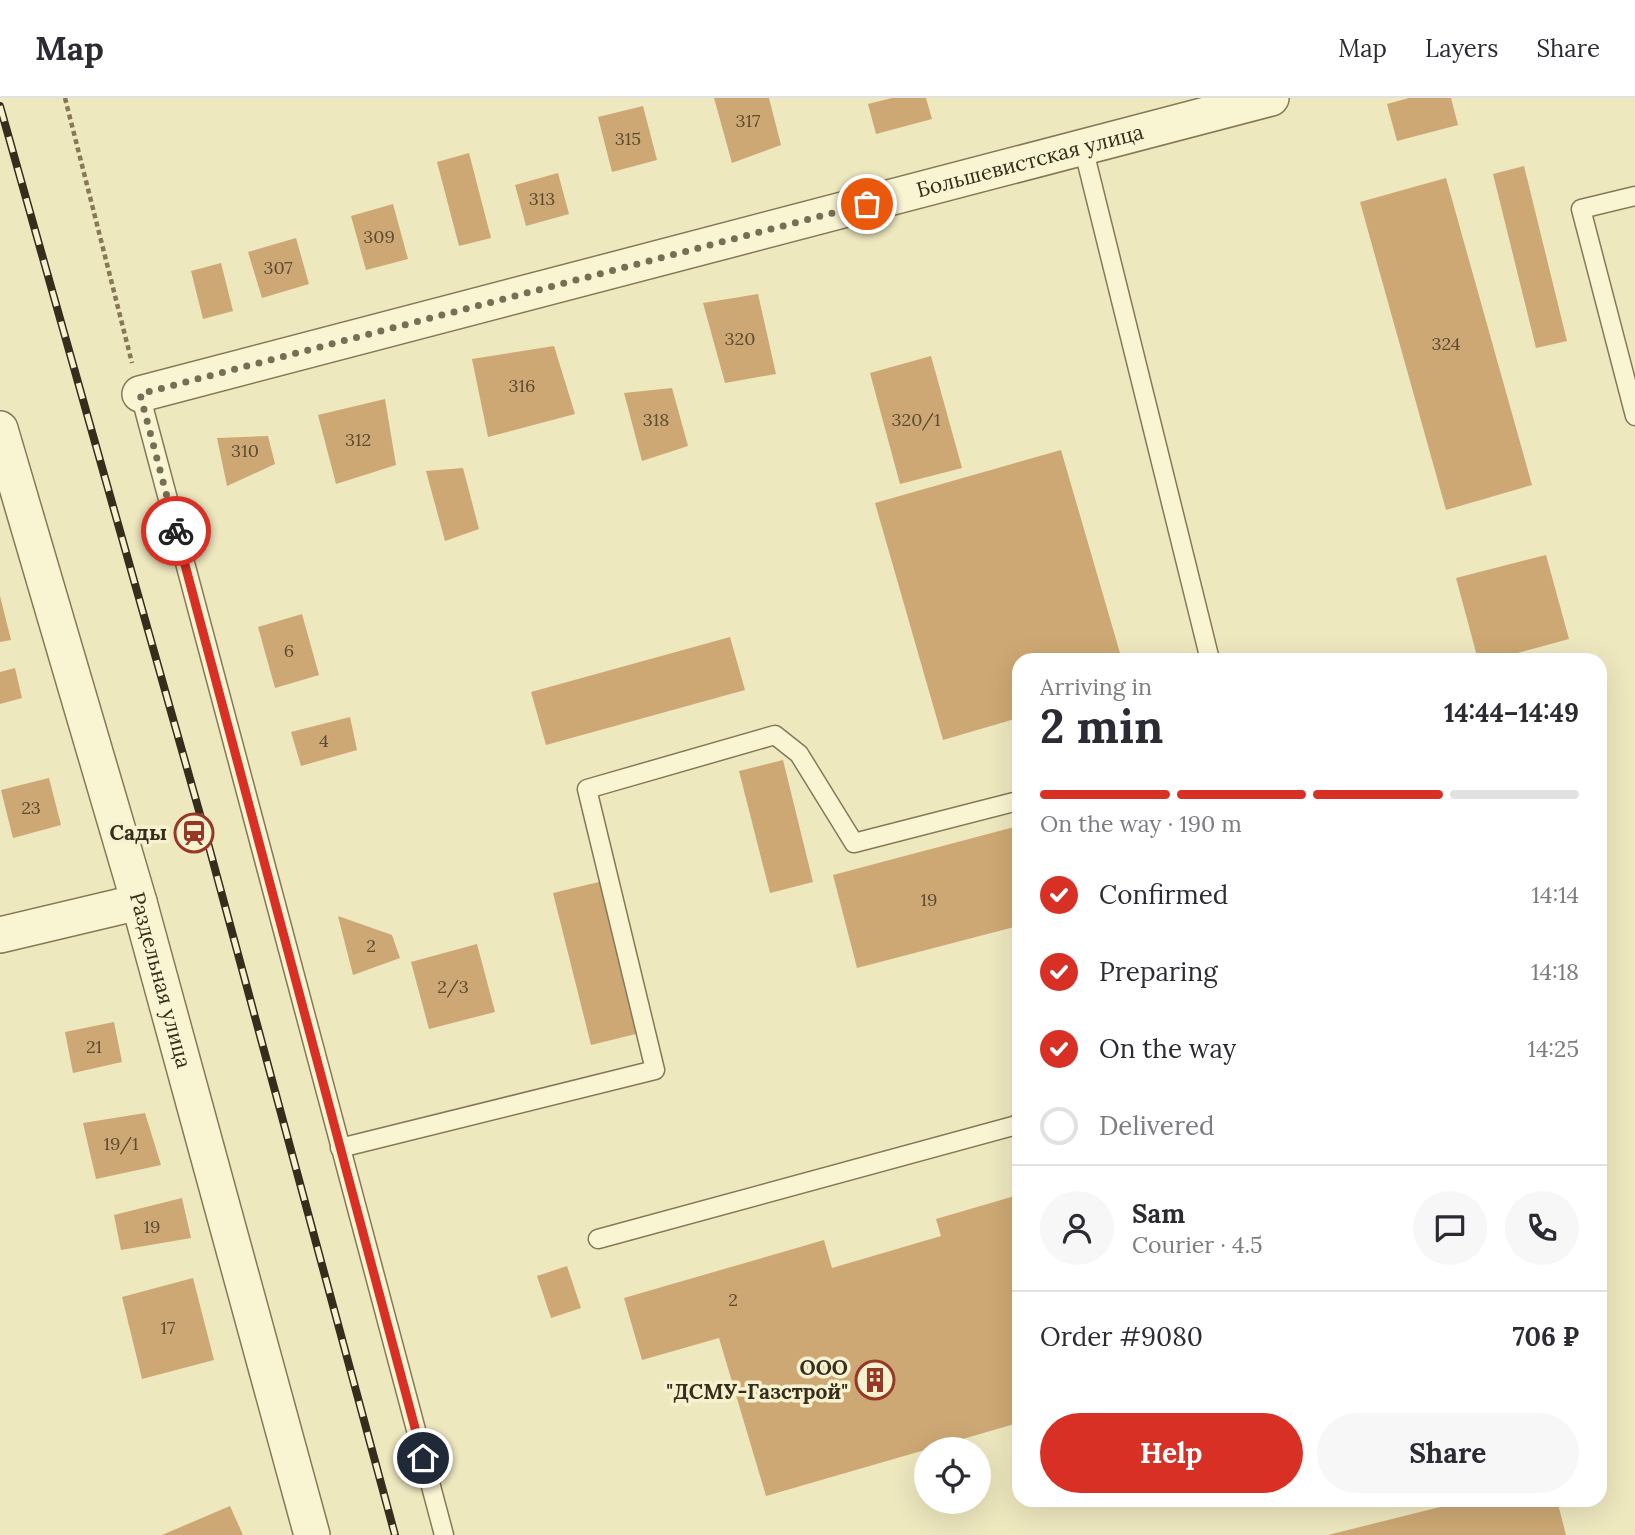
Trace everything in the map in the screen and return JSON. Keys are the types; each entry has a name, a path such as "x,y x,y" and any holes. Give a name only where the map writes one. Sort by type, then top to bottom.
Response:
{"street":[{"name":"Большевистская улица","path":"140,394 1271,98"},
{"name":"Раздельная улица","path":"0,432 139,902 312,1535"},
{"path":"0,935 139,902"}],"lane":[{"path":"1083,147 1208,653"},
{"path":"1635,196 1581,209 1635,416"},
{"path":"140,394 444,1535"},
{"path":"340,1148 656,1070 587,789 775,734 799,754 854,844 1012,803"},
{"path":"598,1239 1012,1126"}],"path":[{"path":"65,98 140,394"}],"building":[{"path":"714,98 769,98 781,145 732,163"},
{"path":"892,98 926,98 932,119 876,134 868,104"},
{"path":"1409,98 1451,98 1458,125 1397,141 1387,104"},
{"path":"643,106 657,160 612,172 598,117"},
{"path":"469,153 491,238 459,246 437,162"},
{"path":"1524,166 1567,341 1536,348 1493,174"},
{"path":"558,173 569,214 526,226 515,185"},
{"path":"1446,178 1532,485 1446,510 1360,202"},
{"path":"393,204 408,259 366,270 351,216"},
{"path":"296,238 309,284 262,298 248,252"},
{"path":"221,263 233,311 203,319 191,271"},
{"path":"758,294 776,374 725,383 703,303"},
{"path":"554,346 575,414 488,437 472,359"},
{"path":"931,356 962,468 900,484 870,373"},
{"path":"672,388 688,446 642,461 624,393"},
{"path":"385,399 396,465 336,484 318,415"},
{"path":"268,436 275,464 227,486 217,438"},
{"path":"1061,450 1120,653 1012,653 1012,720 943,740 875,503"},
{"path":"463,468 479,529 445,541 426,471"},
{"path":"1546,555 1569,639 1518,653 1476,653 1456,578"},
{"path":"0,596 11,640 0,642"},
{"path":"302,614 319,675 275,688 258,627"},
{"path":"730,637 745,690 546,745 531,692"},
{"path":"15,668 22,698 0,704 0,672"},
{"path":"350,717 357,750 301,766 291,732"},
{"path":"783,760 813,882 770,893 739,771"},
{"path":"49,778 61,825 13,838 1,790"},
{"path":"1012,828 1012,928 857,968 833,875"},
{"path":"603,881 640,1033 591,1045 553,893"},
{"path":"338,916 392,935 400,958 353,975"},
{"path":"477,944 495,1012 429,1029 411,962"},
{"path":"114,1022 122,1062 73,1073 65,1032"},
{"path":"145,1113 161,1165 96,1179 83,1123"},
{"name":"ООО \"ДСМУ-Газстрой\"","path":"1012,1197 1012,1425 970,1437 914,1437 914,1453 766,1496 719,1338 642,1360 624,1298 824,1240 832,1268 941,1236 936,1219"},
{"path":"182,1198 191,1238 121,1250 114,1215"},
{"path":"567,1266 581,1308 551,1318 537,1276"},
{"path":"193,1278 214,1360 142,1379 122,1297"},
{"path":"230,1506 243,1535 162,1535"},
{"path":"1440,1507 1559,1507 1566,1535 1328,1535"}],"railway":[{"path":"0,106 205,832 395,1535"}],"way so far":[{"path":"176,531 140,394 867,204"}],"place":[{"name":"Сады","path":"194,833"},
{"name":"ООО \"ДСМУ-Газстрой\"","path":"875,1380"}],"route":[{"path":"176,531 423,1458"}]}
